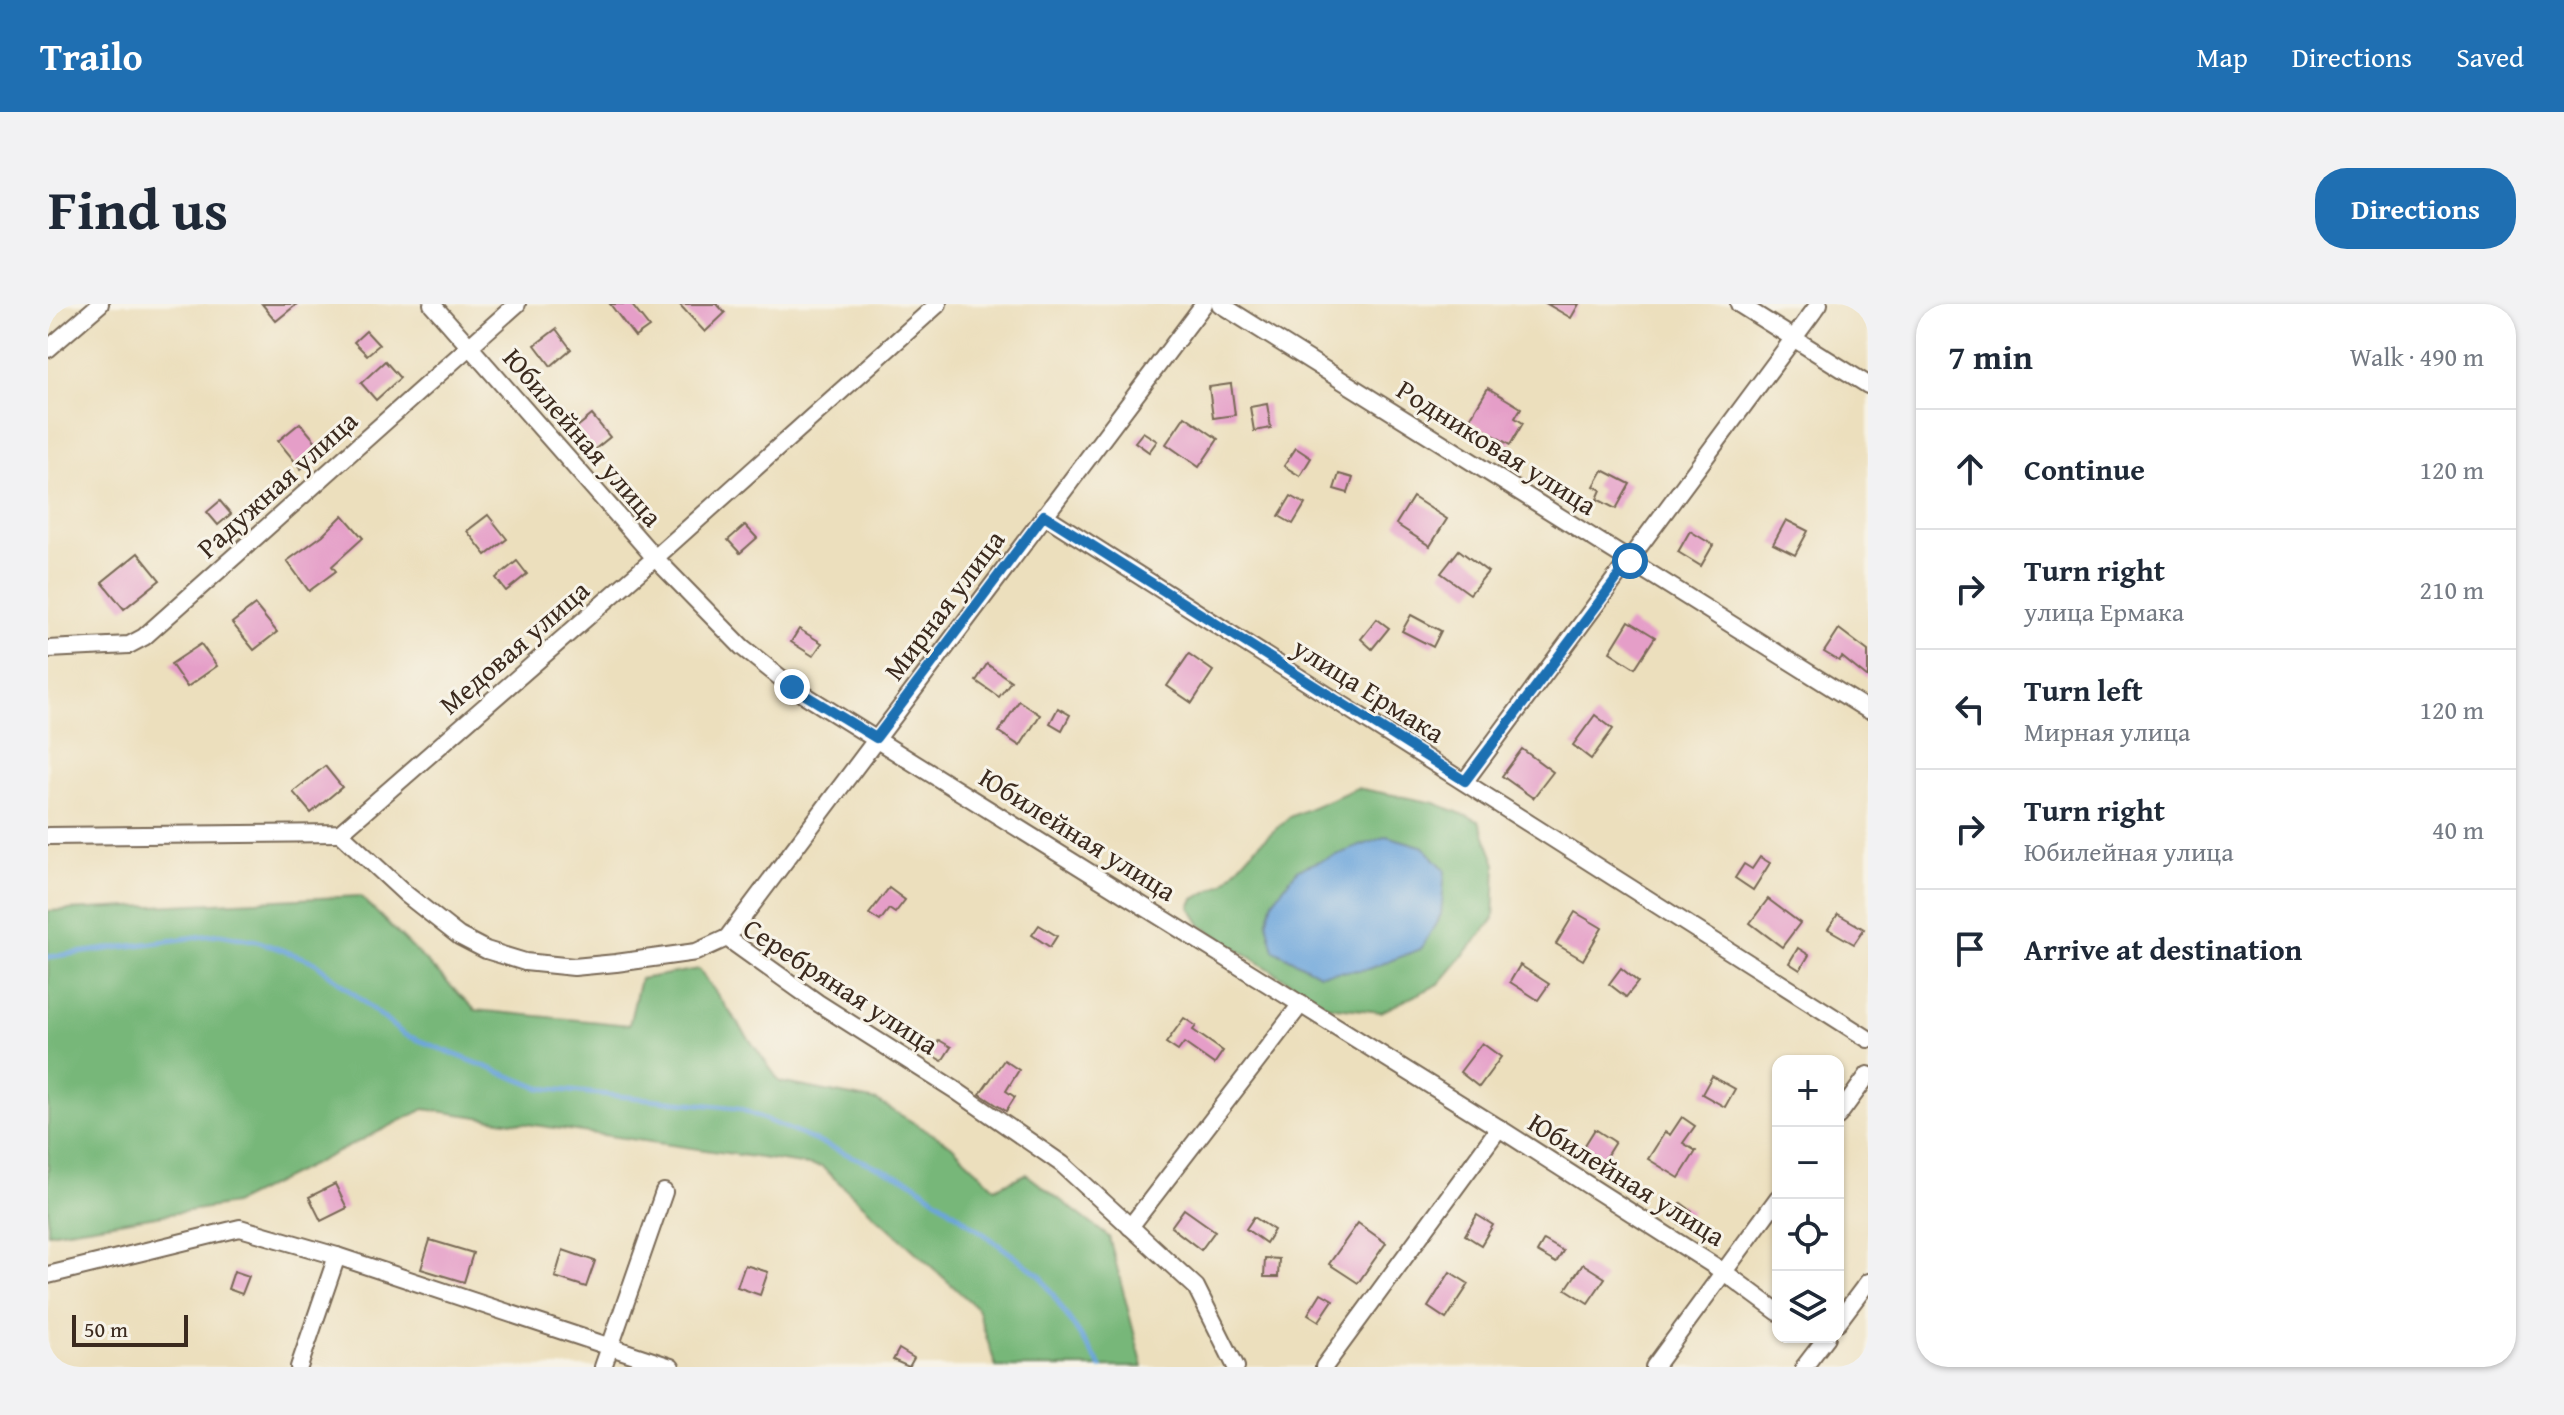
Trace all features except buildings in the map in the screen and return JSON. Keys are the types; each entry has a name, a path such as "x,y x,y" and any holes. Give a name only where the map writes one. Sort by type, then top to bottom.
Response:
{"street":[{"path":"48,349 100,304"},
{"name":"Юбилейная улица","path":"432,304 655,558 759,661 792,687 1499,1128 1724,1272 1772,1308"},
{"name":"Радужная улица","path":"48,649 129,645 144,637 517,304"},
{"name":"Медовая улица","path":"340,833 655,558 938,304"},
{"name":"Мирная улица","path":"727,938 1204,304"},
{"name":"Родниковая улица","path":"1220,304 1868,710"},
{"path":"1739,304 1868,385"},
{"path":"1465,781 1819,304"},
{"name":"улица Ермака","path":"1044,515 1868,1039"},
{"path":"48,836 340,833"},
{"name":"Серебряная улица","path":"340,833 407,895 459,936 486,950 525,962 574,967 616,963 696,952 727,938 818,1003 955,1090 1062,1164 1196,1287 1236,1367"},
{"path":"1130,1227 1301,1004"},
{"path":"1844,1108 1868,1075"},
{"path":"1324,1367 1499,1128"},
{"path":"603,1367 664,1192"},
{"path":"1654,1367 1777,1199"},
{"path":"48,1275 240,1228 337,1256 671,1367"},
{"path":"299,1367 337,1256"},
{"path":"1844,1314 1868,1282"},
{"path":"1804,1367 1818,1343"}],"green space":[{"path":"1357,788 1435,803 1479,821 1496,864 1494,919 1439,984 1381,1012 1327,1006 1202,926 1190,907 1194,899 1224,883 1256,847 1289,817"},
{"path":"360,896 475,1010 629,1025 640,979 699,969 780,1082 877,1101 951,1145 995,1188 1026,1174 1109,1237 1143,1367 996,1367 977,1308 822,1167 424,1109 233,1204 48,1233 48,911"}],"water":[{"path":"1387,836 1424,847 1445,870 1441,915 1421,949 1369,969 1319,974 1274,950 1267,923 1273,901 1298,869"}],"waterway":[{"path":"48,957 219,934 257,941 315,962 403,1034 540,1088 738,1108 913,1182 1040,1275 1101,1367"}],"route":[{"path":"792,687 876,738 1044,515 1465,781 1630,561"}]}
